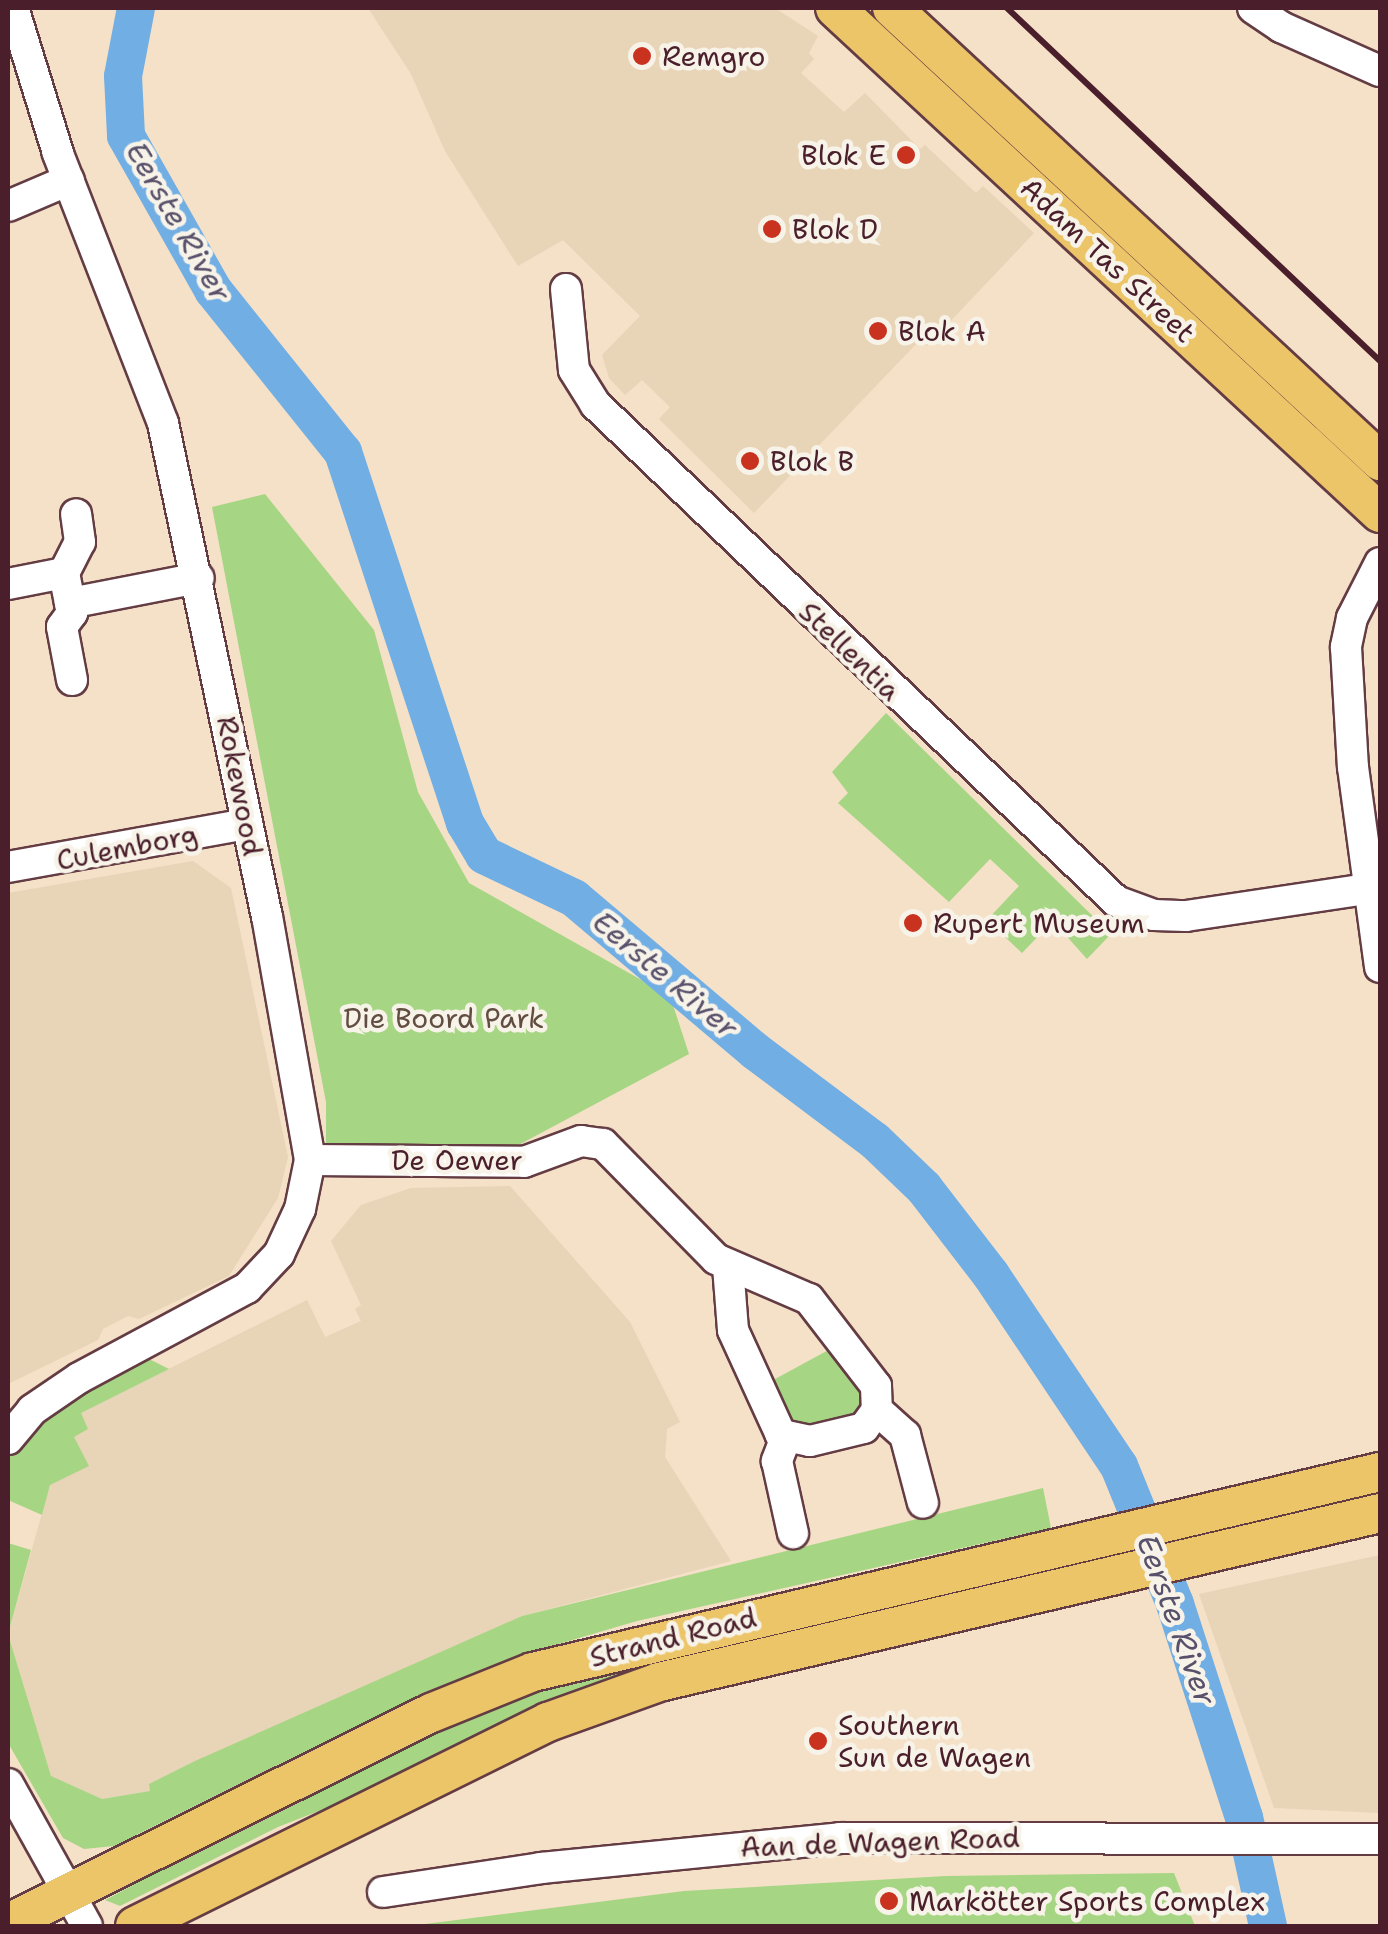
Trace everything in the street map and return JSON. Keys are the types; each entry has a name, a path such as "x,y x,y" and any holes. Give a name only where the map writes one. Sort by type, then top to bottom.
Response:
{"main road":[{"name":"Adam Tas Street","path":"834,8 1380,512"},
{"name":"Adam Tas Street","path":"892,8 1380,461"},
{"name":"Strand Road","path":"8,1923 431,1713 534,1672 1380,1472"},
{"name":"Strand Road","path":"135,1926 548,1722 660,1682 1380,1513"}],"street":[{"name":"Rokewood","path":"8,1440 32,1410 79,1378 247,1288 278,1254 300,1208 310,1160 199,578 150,382 69,180 20,90 13,8"},
{"path":"1253,8 1281,27 1380,70"},
{"path":"8,206 69,180"},
{"name":"Stellentia","path":"566,290 574,370 595,404 1116,901 1154,915 1224,910 1375,889"},
{"path":"72,680 62,628 72,613 67,588 80,542 76,514"},
{"path":"1380,562 1352,618 1346,647 1352,767 1375,889 1380,967"},
{"path":"8,584 67,588 199,578"},
{"name":"Culemborg","path":"8,867 247,824"},
{"name":"De Oewer","path":"310,1160 524,1162 592,1141 611,1150 728,1267 796,1288 810,1299 876,1386 877,1410 905,1435 922,1502"},
{"path":"728,1267 738,1346 774,1426 786,1437 810,1442 850,1434 877,1410"},
{"path":"786,1437 777,1461 793,1533"},
{"path":"8,1784 87,1926"},
{"name":"Aan de Wagen Road","path":"383,1892 541,1868 840,1838 1380,1838"}],"shaded area":[{"path":"368,8 775,8 818,36 809,53 814,59 801,73 844,112 865,93 920,149 925,145 976,193 983,186 1034,233 927,346 920,340 754,513 659,419 670,407 642,380 625,395 609,378 602,355 640,316 563,240 518,266 445,151 411,74"},
{"path":"193,861 231,888 288,1157 278,1198 229,1276 139,1319 128,1316 103,1329 98,1340 8,1384 8,893"},
{"path":"510,1186 630,1322 680,1422 667,1429 665,1457 731,1561 522,1616 150,1791 102,1799 51,1777 8,1634 50,1485 80,1413 307,1300 325,1337 361,1321 355,1309 361,1305 331,1241 361,1205 411,1188"},
{"path":"1380,1555 1380,1813 1274,1808 1199,1594"}],"green space":[{"name":"Die Boord Park","path":"265,494 374,630 418,792 469,883 670,996 689,1054 511,1149 326,1154 326,1102 212,507"},
{"path":"886,713 1111,934 1087,959 1053,921 1022,953 987,920 1019,886 990,859 949,902 838,803 848,793 832,772"},
{"path":"834,1347 868,1397 860,1421 798,1436 764,1385"},
{"path":"147,1358 169,1369 81,1413 88,1429 74,1437 89,1466 50,1485 42,1515 8,1500 8,1459 41,1420"},
{"path":"1043,1488 1051,1528 637,1621 528,1653 425,1692 114,1846 84,1849 63,1838 8,1743 8,1634 51,1776 102,1799 150,1791 149,1784 195,1761 522,1616"},
{"path":"8,1543 31,1550 8,1634"},
{"path":"1094,1551 1098,1564 362,1794 278,1827 120,1906 105,1900 413,1737 536,1688"},
{"name":"Markötter Sports Complex","path":"1174,1873 1195,1926 409,1926 684,1891 946,1876"}],"waterway":[{"name":"Eerste River","path":"136,8 123,76 126,136 213,290 343,452 465,823 484,855 574,898 755,1051 875,1141 924,1188 991,1275 1119,1466 1175,1604 1244,1817 1268,1926"}],"railway":[{"path":"1007,8 1380,361"}],"place":[{"name":"Remgro","path":"642,56"},
{"name":"Blok E","path":"906,155"},
{"name":"Blok D","path":"772,229"},
{"name":"Blok A","path":"878,331"},
{"name":"Blok B","path":"750,461"},
{"name":"Rupert Museum","path":"913,923"},
{"name":"Southern Sun de Wagen","path":"818,1741"},
{"name":"Markötter Sports Complex","path":"889,1901"}]}
